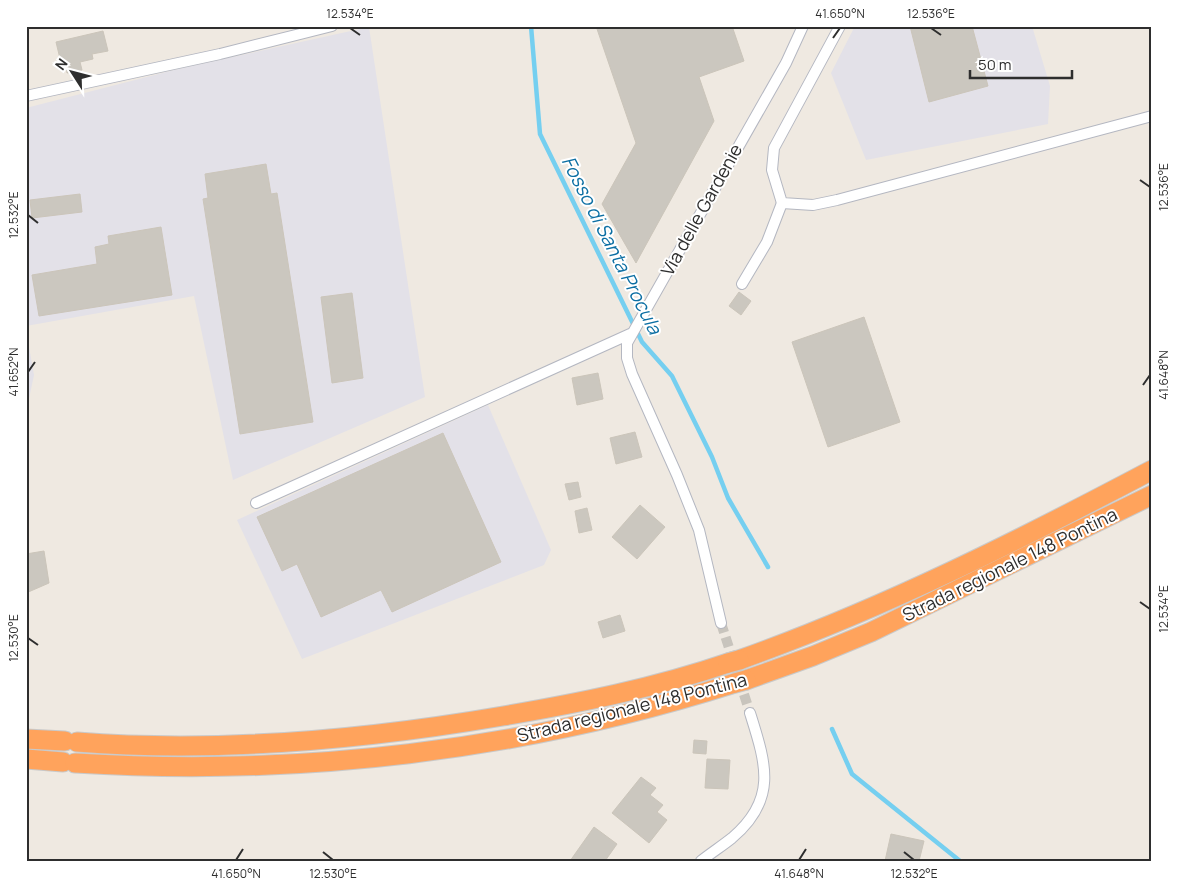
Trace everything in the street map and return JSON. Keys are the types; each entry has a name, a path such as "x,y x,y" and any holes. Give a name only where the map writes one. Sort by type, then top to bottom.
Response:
{"highway":[{"name":"Strada regionale 148 Pontina","path":"26,739 152,746 238,745 406,731 477,721 588,700 662,683 733,662 837,623 917,588 1152,470"},
{"name":"Strada regionale 148 Pontina","path":"26,759 213,767 304,764 427,753 542,733 672,702 740,682 813,656 870,632 1152,495"}],"street":[{"path":"26,96 220,54 332,26"},
{"name":"Via delle Gardenie","path":"721,623 698,530 677,475 643,402 627,358 626,343 786,63 803,26"},
{"path":"742,284 766,242 782,203 772,170 774,148 840,26"},
{"path":"782,203 813,205 837,200 1152,116"},
{"path":"256,503 630,334"},
{"path":"701,861 732,838 745,825 755,812 762,798 765,781 764,763 750,713"}],"shaded area":[{"path":"855,26 1032,26 1050,86 1048,124 866,160 831,73"},
{"path":"369,27 425,397 233,480 194,296 26,326 26,108 174,70"},
{"path":"26,330 34,375 26,413"},
{"path":"488,405 551,550 544,565 302,659 237,520"}],"building":[{"path":"596,26 732,26 744,61 699,77 714,121 636,263 602,204 636,143"},
{"path":"910,26 972,26 988,86 929,102"},
{"path":"103,31 108,51 92,54 93,59 80,62 82,70 67,73 66,66 62,67 56,42"},
{"path":"266,164 271,194 277,193 313,422 240,434 203,199 208,198 205,174"},
{"path":"80,194 82,212 32,218 30,200"},
{"path":"161,227 172,295 39,316 32,275 97,264 95,247 109,244 108,236"},
{"path":"739,292 751,301 741,315 729,306"},
{"path":"352,293 363,378 332,383 321,297"},
{"path":"864,317 900,422 828,447 792,342"},
{"path":"598,373 603,399 577,405 572,378"},
{"path":"635,432 642,457 616,464 610,438"},
{"path":"443,433 501,562 392,612 381,590 321,617 297,564 282,571 257,517"},
{"path":"578,482 581,497 569,500 565,484"},
{"path":"640,505 665,527 637,559 612,537"},
{"path":"587,508 592,530 579,533 575,511"},
{"path":"44,551 49,583 26,593 26,554"},
{"path":"620,615 625,631 603,638 598,622"},
{"path":"694,740 707,741 706,754 693,753"},
{"path":"707,759 730,760 728,789 705,788"},
{"path":"641,777 656,788 650,795 663,805 657,812 667,820 649,843 612,813"},
{"path":"594,827 617,844 605,861 570,861"},
{"path":"891,834 924,841 919,861 885,861"}],"waterway":[{"name":"Fosso di Santa Procula","path":"531,26 540,134 642,342 672,376 712,457 728,498 768,567"},
{"name":"Fosso di Santa Procula","path":"832,729 852,774 960,861"}],"tunnel":[{"path":"721,623 750,713"}]}
